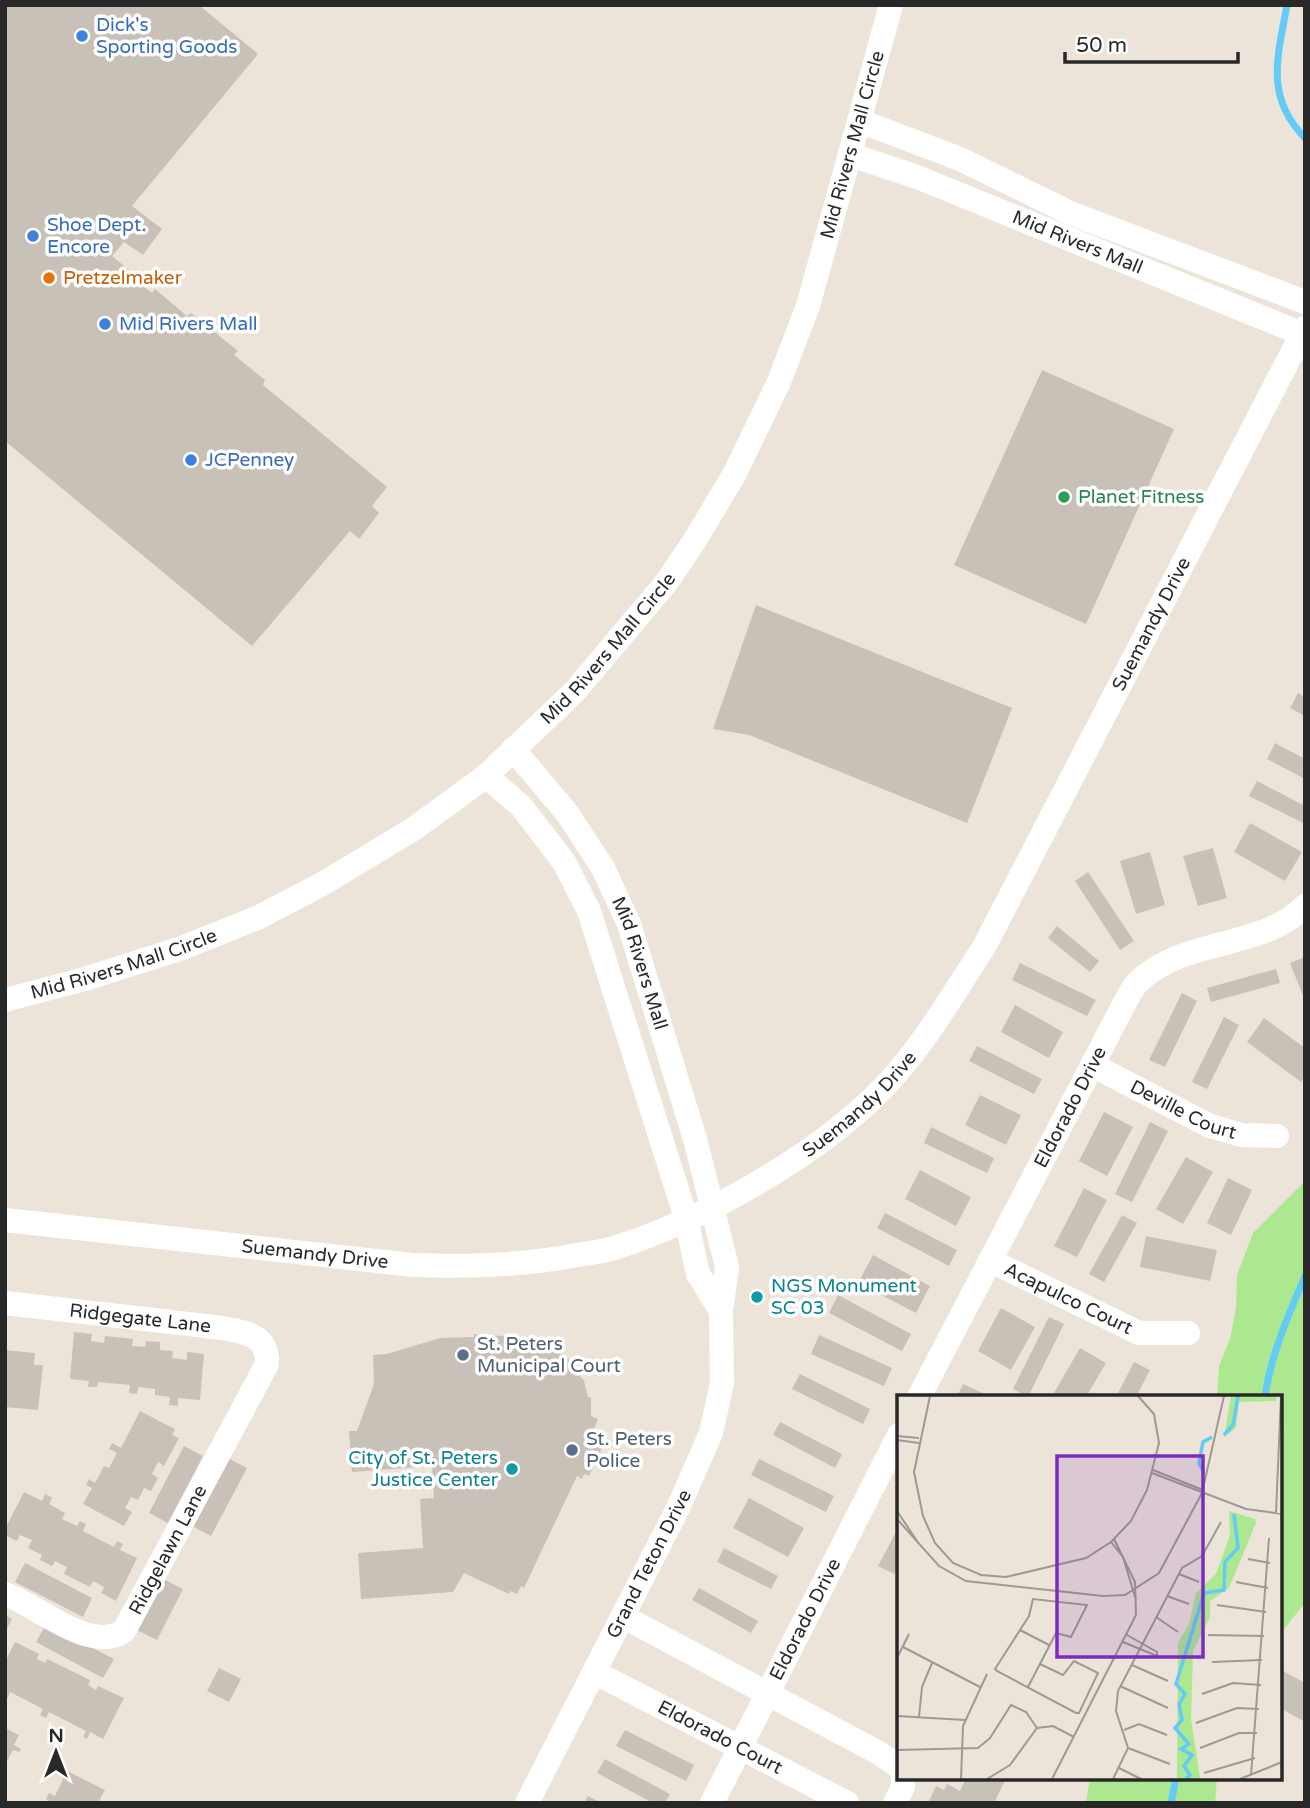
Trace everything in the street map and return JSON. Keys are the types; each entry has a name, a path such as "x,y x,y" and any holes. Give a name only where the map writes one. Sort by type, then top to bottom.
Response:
{"street":[{"name":"Mid Rivers Mall Circle","path":"5,1000 85,979 182,948 257,918 324,883 406,834 486,776 575,691 666,583 695,540 734,475 778,384 808,306 891,5"},
{"name":"Mid Rivers Mall","path":"860,121 960,159 1070,213 1305,302"},
{"name":"Mid Rivers Mall","path":"850,155 917,177 1304,333"},
{"name":"Suemandy Drive","path":"5,1220 343,1258 465,1267 507,1265 612,1249 686,1219 763,1180 832,1132 887,1084 932,1028 984,947 1304,333"},
{"name":"Mid Rivers Mall","path":"513,749 567,813 603,868 629,924 713,1205"},
{"name":"Mid Rivers Mall","path":"486,776 521,806 564,862 589,911 686,1219"},
{"name":"Eldorado Drive","path":"920,1395 1137,983 1178,956 1267,930 1294,918 1305,906"},
{"name":"Deville Court","path":"1092,1065 1210,1126 1241,1135 1278,1136"},
{"name":"Grand Teton Drive","path":"527,1803 624,1617 712,1433 722,1383 720,1311 727,1267 713,1205"},
{"name":"Grand Teton Drive","path":"686,1219 698,1274 720,1311"},
{"name":"Acapulco Court","path":"990,1261 1139,1333 1188,1333"},
{"name":"Ridgegate Lane","path":"5,1303 223,1328 244,1333 263,1342 267,1352"},
{"name":"Ridgelawn Lane","path":"5,1594 87,1637 102,1639 114,1637 124,1631 267,1364 267,1352"},
{"name":"Eldorado Drive","path":"712,1803 896,1449"},
{"path":"624,1617 879,1753 897,1766"},
{"name":"Eldorado Court","path":"594,1672 847,1803"},
{"path":"895,1803 903,1787 903,1780"}],"green space":[{"path":"1305,1181 1305,1603 1282,1632 1282,1395 1217,1395 1219,1366 1230,1339 1236,1308 1237,1275 1253,1233"},
{"path":"1090,1780 1217,1780 1215,1803 1086,1803"}],"building":[{"name":"Mid Rivers Mall","path":"5,5 199,5 258,54 132,206 162,229 143,255 124,242 112,256 129,270 126,274 152,293 155,289 187,316 191,313 238,351 234,355 265,380 263,385 387,487 372,506 379,513 359,539 350,531 252,646 5,441"},
{"name":"Planet Fitness","path":"1042,370 1174,429 1086,624 954,565"},
{"path":"756,605 1012,708 967,823 749,735 713,729"},
{"path":"1298,693 1305,697 1305,716 1290,708"},
{"path":"1275,743 1305,759 1305,779 1267,759"},
{"path":"1257,781 1305,806 1305,824 1249,796"},
{"path":"1250,823 1302,852 1285,881 1234,852"},
{"path":"1213,848 1227,898 1198,906 1183,856"},
{"path":"1150,852 1165,905 1136,914 1120,861"},
{"path":"1088,872 1134,941 1120,950 1075,881"},
{"path":"1057,926 1099,961 1090,972 1048,938"},
{"path":"1305,957 1305,1001 1290,963"},
{"path":"1020,963 1096,1000 1087,1016 1012,980"},
{"path":"1276,969 1280,983 1211,1002 1207,988"},
{"path":"1182,993 1197,1001 1165,1067 1149,1060"},
{"path":"1015,1005 1063,1032 1049,1058 1001,1032"},
{"path":"1224,1017 1239,1025 1207,1089 1192,1082"},
{"path":"1264,1018 1305,1048 1305,1077 1301,1082 1247,1042"},
{"path":"977,1046 1042,1079 1034,1094 969,1061"},
{"path":"980,1095 1021,1115 1006,1145 965,1125"},
{"path":"1104,1112 1133,1127 1107,1176 1079,1161"},
{"path":"1150,1122 1168,1131 1132,1202 1115,1194"},
{"path":"931,1127 994,1158 987,1173 924,1143"},
{"path":"1186,1157 1213,1172 1183,1224 1156,1209"},
{"path":"920,1170 971,1197 956,1226 905,1199"},
{"path":"1228,1178 1252,1190 1231,1235 1207,1223"},
{"path":"1084,1188 1107,1200 1077,1257 1054,1246"},
{"path":"885,1213 957,1250 949,1266 877,1228"},
{"path":"1122,1215 1137,1223 1104,1282 1089,1274"},
{"path":"1146,1236 1217,1250 1210,1281 1140,1267"},
{"path":"873,1255 930,1286 916,1313 858,1283"},
{"path":"838,1295 911,1334 902,1351 829,1313"},
{"path":"1001,1308 1035,1327 1011,1370 978,1351"},
{"path":"1049,1317 1064,1324 1029,1395 1013,1389"},
{"path":"74,1332 92,1334 91,1341 104,1343 105,1336 133,1339 132,1346 145,1347 146,1341 160,1342 160,1350 173,1351 172,1358 187,1360 187,1352 204,1354 200,1400 178,1398 178,1406 169,1405 170,1397 155,1395 155,1389 138,1387 137,1394 129,1393 130,1385 98,1382 97,1387 88,1387 89,1381 70,1379"},
{"name":"City of St. Peters Justice Center","path":"474,1334 503,1336 539,1344 556,1342 556,1351 570,1360 584,1381 588,1397 591,1397 591,1416 598,1419 593,1431 602,1436 600,1440 605,1442 589,1476 584,1474 582,1479 577,1476 524,1588 521,1586 517,1594 510,1591 509,1594 464,1573 453,1592 361,1599 358,1553 423,1548 420,1499 434,1498 432,1466 352,1472 349,1431 357,1431 374,1384 373,1355 387,1354 440,1338 474,1337"},
{"path":"819,1335 892,1368 884,1386 811,1354"},
{"path":"1080,1348 1106,1363 1087,1395 1054,1393"},
{"path":"5,1350 35,1353 34,1365 43,1365 38,1410 5,1407"},
{"path":"1134,1362 1150,1370 1137,1395 1117,1395"},
{"path":"800,1374 870,1409 863,1424 792,1389"},
{"path":"963,1384 987,1395 958,1395"},
{"path":"140,1411 175,1429 172,1435 179,1438 164,1466 158,1462 152,1474 158,1478 151,1491 144,1488 138,1500 131,1497 125,1508 132,1512 124,1526 83,1504 92,1488 86,1485 89,1479 95,1483 104,1466 109,1468 117,1453 109,1449 112,1443 121,1448"},
{"path":"780,1422 842,1454 835,1468 773,1435"},
{"path":"184,1446 203,1456 168,1523 149,1513"},
{"path":"226,1457 247,1468 211,1536 190,1525"},
{"path":"759,1459 834,1496 826,1512 751,1475"},
{"path":"24,1492 42,1501 45,1494 52,1498 49,1504 65,1513 62,1519 77,1526 80,1521 86,1524 83,1531 114,1547 117,1541 123,1544 120,1550 137,1558 116,1601 101,1593 104,1587 93,1581 90,1587 64,1574 67,1567 55,1561 52,1566 40,1560 42,1555 28,1548 32,1540 20,1535 17,1541 5,1535 5,1529"},
{"path":"749,1498 804,1528 788,1557 733,1528"},
{"path":"897,1530 897,1569 894,1574 878,1566"},
{"path":"724,1548 778,1576 771,1589 717,1562"},
{"path":"25,1563 92,1598 83,1617 15,1582"},
{"path":"163,1579 183,1589 157,1640 137,1630"},
{"path":"699,1588 758,1621 751,1633 692,1600"},
{"path":"5,1615 12,1619 5,1632"},
{"path":"46,1624 114,1659 103,1678 36,1642"},
{"path":"15,1642 39,1654 37,1659 45,1663 47,1659 90,1680 88,1685 96,1690 98,1686 124,1698 103,1739 90,1732 87,1739 83,1737 86,1731 49,1712 46,1718 40,1715 43,1709 10,1692 8,1698 5,1697 5,1662"},
{"path":"219,1668 241,1679 229,1702 207,1691"},
{"path":"1282,1673 1305,1683 1305,1722 1282,1709"},
{"path":"5,1728 19,1735 14,1745 21,1749 19,1752 13,1750 5,1765"},
{"path":"625,1730 694,1765 686,1781 616,1746"},
{"path":"605,1759 670,1794 665,1803 653,1803 597,1773"},
{"path":"67,1771 105,1790 98,1803 51,1803 46,1799 49,1793 55,1796"},
{"path":"965,1780 1005,1780 994,1803 928,1803 936,1786 944,1790 947,1784 960,1791"},
{"path":"588,1796 602,1803 584,1803"}],"waterway":[{"path":"1287,5 1278,58 1279,91 1292,122 1305,138"},
{"path":"1265,1395 1276,1350 1305,1276"},
{"path":"1171,1803 1176,1780"}],"place":[{"name":"Dick's Sporting Goods","path":"82,36"},
{"name":"Shoe Dept. Encore","path":"33,236"},
{"name":"Pretzelmaker","path":"49,278"},
{"name":"Mid Rivers Mall","path":"105,324"},
{"name":"JCPenney","path":"191,460"},
{"name":"Planet Fitness","path":"1064,497"},
{"name":"NGS Monument SC 03","path":"757,1297"},
{"name":"St. Peters Municipal Court","path":"463,1355"},
{"name":"St. Peters Police","path":"572,1450"},
{"name":"City of St. Peters Justice Center","path":"512,1469"}]}
